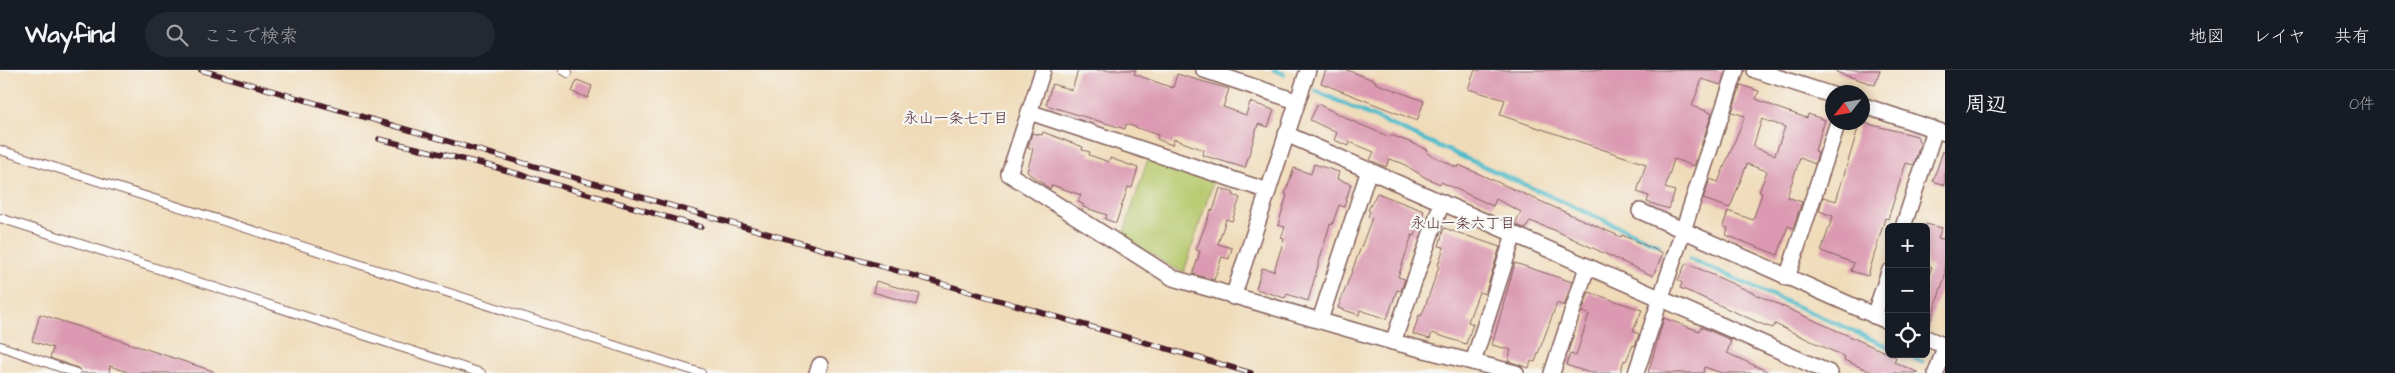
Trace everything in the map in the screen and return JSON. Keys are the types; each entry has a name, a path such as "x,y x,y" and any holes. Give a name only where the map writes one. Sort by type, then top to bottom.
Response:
{"street":[{"path":"1043,70 1009,174 1173,278 1393,342 1516,373"},
{"path":"1204,70 1296,101"},
{"path":"1234,297 1296,101 1308,70"},
{"path":"1636,373 1736,70"},
{"path":"1754,70 1796,76 1825,91"},
{"path":"1870,109 1940,131 1905,223"},
{"path":"1029,112 1268,191"},
{"path":"1787,278 1835,130"},
{"path":"1286,134 1830,373"},
{"path":"1320,320 1369,170"},
{"path":"1393,342 1442,202"},
{"path":"1640,211 1885,320"},
{"path":"1473,362 1514,234"},
{"path":"1552,373 1587,267"},
{"path":"1874,316 1885,284"},
{"path":"1930,340 1945,346 1936,373"}],"lane":[{"path":"0,150 701,373"},
{"path":"0,218 481,373"},
{"path":"0,346 76,373"}],"green space":[{"path":"1148,159 1213,182 1184,272 1170,266 1123,235"}],"building":[{"path":"1078,70 1136,70 1134,74 1173,88 1177,74 1229,89 1223,107 1246,115 1250,102 1274,110 1268,127 1258,124 1245,168 1202,155 1204,150 1174,139 1172,145 1157,139 1158,135 1126,124 1125,129 1046,105 1052,84 1072,90"},
{"path":"1326,70 1347,70 1376,81 1375,83 1424,101 1417,121 1321,83"},
{"path":"1475,70 1726,70 1721,85 1702,79 1692,106 1712,113 1694,166 1674,159 1665,188 1675,191 1669,209 1647,202 1649,196 1637,192 1646,164 1500,115 1505,100 1468,89"},
{"path":"1837,70 1880,70 1875,85 1836,72"},
{"path":"577,80 592,86 588,98 572,92"},
{"path":"1741,85 1759,91 1756,99 1780,109 1807,118 1808,114 1825,120 1815,151 1818,152 1815,164 1800,158 1787,197 1802,202 1793,228 1788,226 1778,255 1726,235 1728,228 1723,226 1728,211 1753,220 1762,193 1759,192 1767,171 1747,164 1730,208 1703,199 1710,179 1718,182 1745,116 1732,112","holes":["1762,119 1785,127 1775,155 1753,147"]},
{"path":"1318,104 1390,137 1391,135 1428,150 1427,153 1458,168 1459,165 1621,237 1622,235 1663,253 1653,276 1554,230 1530,221 1526,229 1515,224 1521,212 1496,199 1493,206 1441,182 1440,184 1426,178 1402,163 1389,159 1386,167 1370,160 1374,152 1350,142 1349,146 1334,140 1337,133 1310,120"},
{"path":"1870,124 1917,136 1920,144 1914,165 1906,163 1888,219 1885,218 1868,276 1851,271 1854,263 1821,251 1833,216 1819,211 1823,197 1836,201 1858,130 1870,130"},
{"path":"1043,132 1083,147 1082,150 1090,152 1089,155 1109,162 1110,158 1138,168 1132,188 1128,187 1116,223 1105,219 1107,215 1083,207 1083,204 1078,202 1081,195 1052,185 1050,189 1027,172 1033,149 1028,147 1032,133 1042,135"},
{"path":"1943,151 1945,152 1945,185 1933,181"},
{"path":"1314,164 1339,172 1337,179 1351,184 1344,207 1339,205 1332,225 1330,224 1308,301 1287,294 1285,298 1256,289 1262,268 1274,271 1284,239 1281,238 1285,227 1278,225 1287,195 1285,194 1294,168 1311,174"},
{"path":"1220,188 1234,193 1233,195 1240,198 1232,221 1226,219 1218,244 1232,248 1229,259 1222,257 1214,280 1193,274 1200,251 1196,250 1211,210 1213,211"},
{"path":"1377,193 1424,211 1415,236 1412,235 1398,277 1405,279 1401,291 1397,290 1387,319 1360,310 1359,315 1338,308 1372,218 1368,217 1370,211 1368,210"},
{"path":"1930,225 1942,228 1938,238 1945,240 1945,276 1930,323 1930,272 1932,267 1930,266"},
{"path":"1444,228 1500,247 1485,294 1479,292 1468,322 1473,324 1466,344 1432,333 1430,339 1413,334 1419,315 1421,316 1425,307 1439,266 1444,247 1439,246"},
{"path":"1515,263 1572,282 1564,306 1557,303 1535,362 1531,361 1529,368 1508,361 1511,350 1492,345"},
{"path":"1686,263 1885,352 1885,358 1896,358 1894,362 1919,373 1874,373 1844,360 1845,357 1775,324 1773,328 1764,325 1680,288 1682,283 1678,280"},
{"path":"876,281 920,294 917,305 873,292"},
{"path":"1589,292 1642,310 1633,331 1639,334 1635,346 1633,345 1626,361 1624,360 1620,373 1590,373 1566,365 1570,354 1576,356 1589,314 1582,312"},
{"path":"40,314 213,371 213,373 130,373 110,366 109,373 82,373 78,368 50,358 53,348 32,341"},
{"path":"1664,318 1699,331 1701,327 1731,340 1727,353 1771,373 1722,373 1704,367 1703,373 1648,373"}],"waterway":[{"path":"1274,70 1284,74"},
{"path":"1316,91 1659,245"},
{"path":"1690,259 1885,345"},
{"path":"1914,358 1922,362"}],"railway":[{"path":"201,70 1251,373"},
{"path":"379,139 491,166 701,227"}],"district":[{"name":"永山一条七丁目","path":"956,118"},
{"name":"永山一条六丁目","path":"1463,223"}]}
